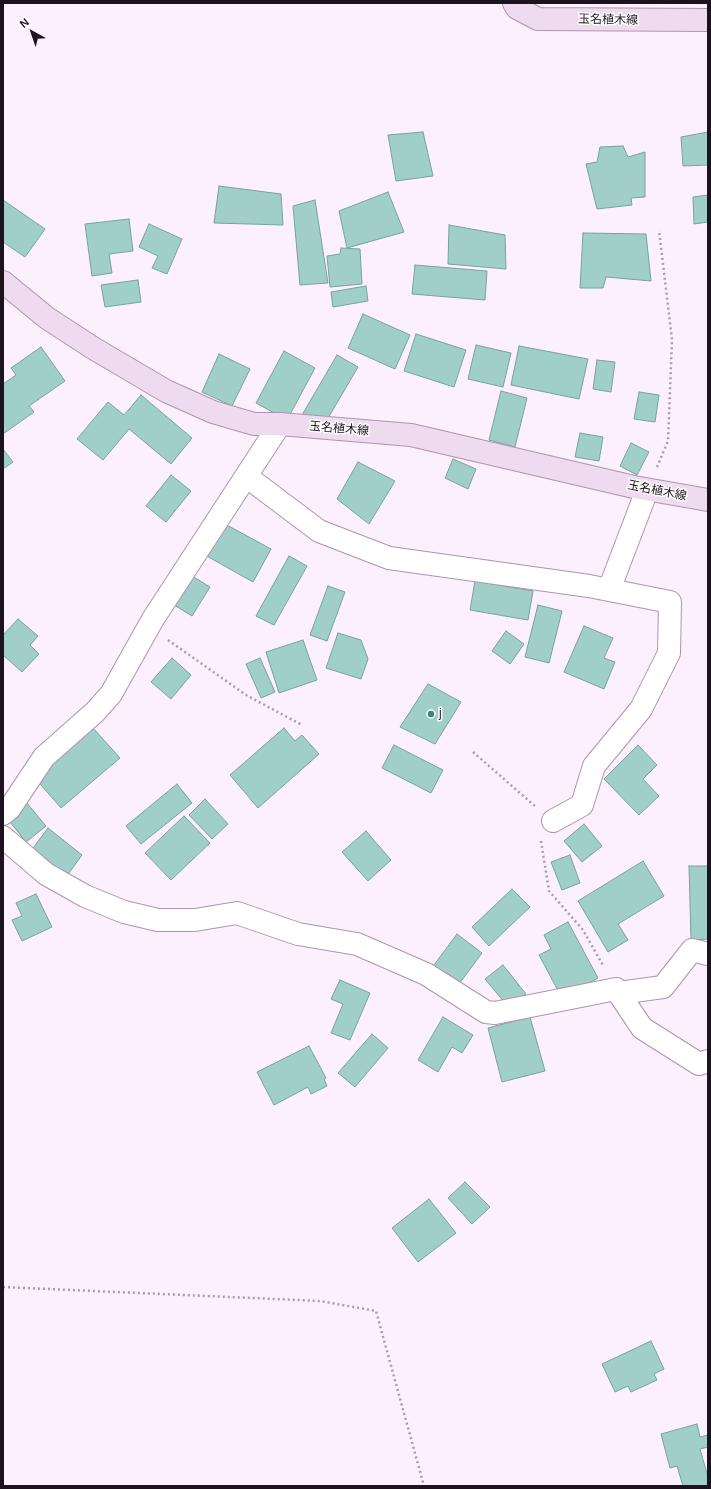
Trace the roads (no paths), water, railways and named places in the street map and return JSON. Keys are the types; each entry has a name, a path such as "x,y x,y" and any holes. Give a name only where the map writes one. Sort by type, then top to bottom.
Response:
{"main road":[{"name":"玉名植木線","path":"514,3 517,8 538,19 708,20"},
{"name":"玉名植木線","path":"3,282 47,318 93,348 166,391 213,412 254,424 280,424 411,435 647,490 708,500"}],"street":[{"path":"3,814 10,808 44,757 95,712 111,694 149,627 280,424"},
{"path":"246,476 319,531 389,558 589,586 670,602 669,652 641,709 594,766 582,805 553,822"},
{"path":"609,590 647,490"},
{"path":"3,837 46,874 85,896 124,912 158,920 195,920 237,913 298,934 357,944 426,974 486,1012 495,1013 617,991 663,987 692,950 708,954"},
{"path":"617,991 642,1028 699,1064 708,1061"}],"place":[{"name":"j","path":"431,714"}]}
